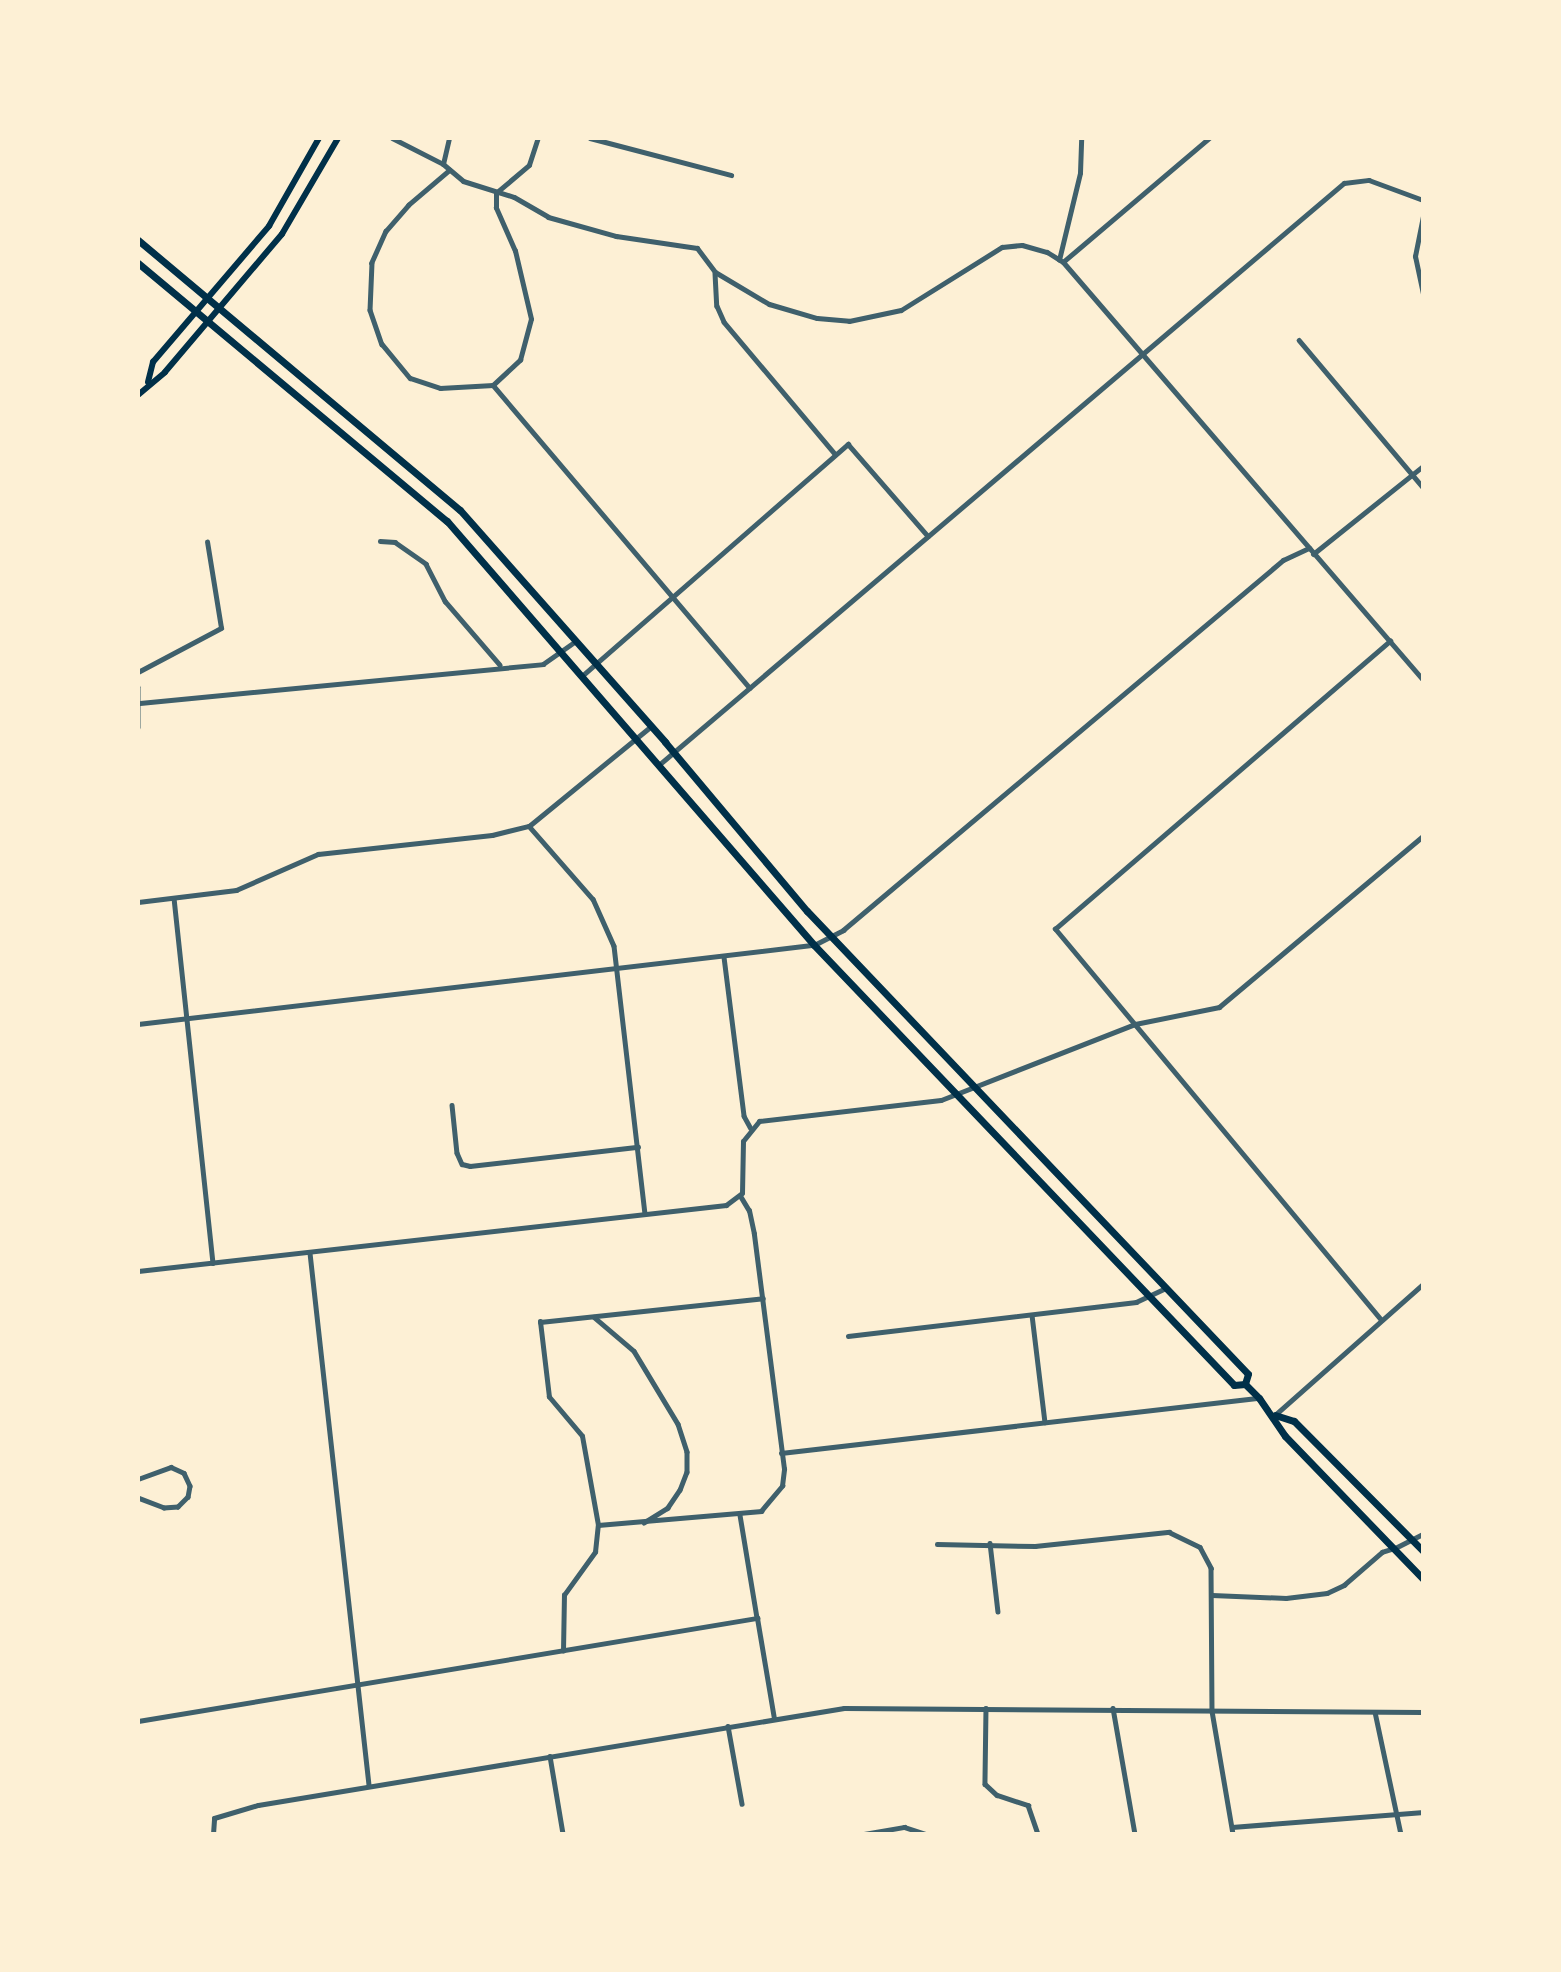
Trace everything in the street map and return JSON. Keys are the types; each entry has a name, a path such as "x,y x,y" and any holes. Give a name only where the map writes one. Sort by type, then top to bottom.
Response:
{"main road":[{"path":"138,395 148,382 153,362 269,226 319,138"},
{"path":"148,382 165,373 282,234 338,138"},
{"path":"138,240 460,510 594,665 674,752 832,939 1248,1374 1245,1384"},
{"path":"138,262 447,521 814,944 1234,1385 1245,1384"},
{"path":"1245,1384 1275,1415 1285,1436 1423,1580"},
{"path":"1275,1415 1294,1421 1423,1551"}],"street":[{"path":"392,138 443,164 463,181 586,229 697,248 715,272 769,304 817,318 849,321 901,310 1002,247 1022,245 1061,261 1423,680"},
{"path":"443,164 449,138"},
{"path":"450,170 400,213 386,231 372,263 370,310 382,344 410,378 440,388 493,385 520,360 531,319 515,251 496,208 496,193 529,165 538,138"},
{"path":"590,138 731,175"},
{"path":"1061,261 1080,173 1081,138"},
{"path":"1061,261 1209,138"},
{"path":"660,764 1344,183 1369,180 1423,200"},
{"path":"1423,216 1415,256 1423,293"},
{"path":"715,272 717,306 724,322 835,454"},
{"path":"1299,341 1423,487"},
{"path":"493,385 750,688"},
{"path":"581,676 671,595 848,444 928,536"},
{"path":"138,1024 724,957 832,939 1222,608 1283,560 1311,551 1423,466"},
{"path":"380,541 395,542 426,564 445,601 500,666"},
{"path":"138,672 221,628 207,542"},
{"path":"1381,1320 1055,929 1390,641"},
{"path":"140,703 500,666 543,664 562,654 575,642"},
{"path":"138,687 138,727"},
{"path":"138,902 236,890 318,854 492,835 529,826 650,727"},
{"path":"529,826 596,905 619,969 645,1213"},
{"path":"138,1270 726,1205 740,1196 745,1184 743,1141 750,1127 759,1121 955,1094 975,1089 1135,1024 1200,1013 1234,998 1423,836"},
{"path":"174,898 213,1263"},
{"path":"724,957 744,1116 750,1127"},
{"path":"452,1105 457,1153 462,1164 470,1166 638,1147"},
{"path":"598,1525 643,1524 761,1511 774,1500 782,1486 781,1453 763,1298 750,1211 740,1196"},
{"path":"310,1253 369,1785"},
{"path":"1275,1415 1423,1284"},
{"path":"848,1336 1032,1315 1151,1297 1166,1288"},
{"path":"563,1652 564,1595 595,1552 598,1525 582,1436 549,1397 540,1322 763,1298"},
{"path":"1032,1315 1045,1422"},
{"path":"594,1316 634,1351 678,1424 687,1452 687,1472 680,1490 668,1508 643,1524"},
{"path":"781,1453 1259,1398"},
{"path":"138,1479 171,1467 184,1473 190,1486 188,1497 178,1507 164,1508 138,1498"},
{"path":"740,1515 774,1718"},
{"path":"937,1544 1035,1546 1176,1533 1195,1542 1207,1557 1212,1595 1212,1710 1233,1834"},
{"path":"1212,1595 1286,1598 1326,1593 1344,1585 1382,1552 1413,1541 1423,1534"},
{"path":"990,1543 998,1612"},
{"path":"138,1721 358,1687 757,1618"},
{"path":"214,1834 214,1818 258,1805 774,1718 863,1706 1423,1712"},
{"path":"986,1706 985,1784 997,1795 1028,1805 1038,1834"},
{"path":"1113,1709 1135,1834"},
{"path":"1375,1712 1401,1834"},
{"path":"728,1726 742,1804"},
{"path":"550,1756 563,1834"},
{"path":"1232,1827 1423,1812"},
{"path":"864,1834 904,1828 925,1834"}]}
